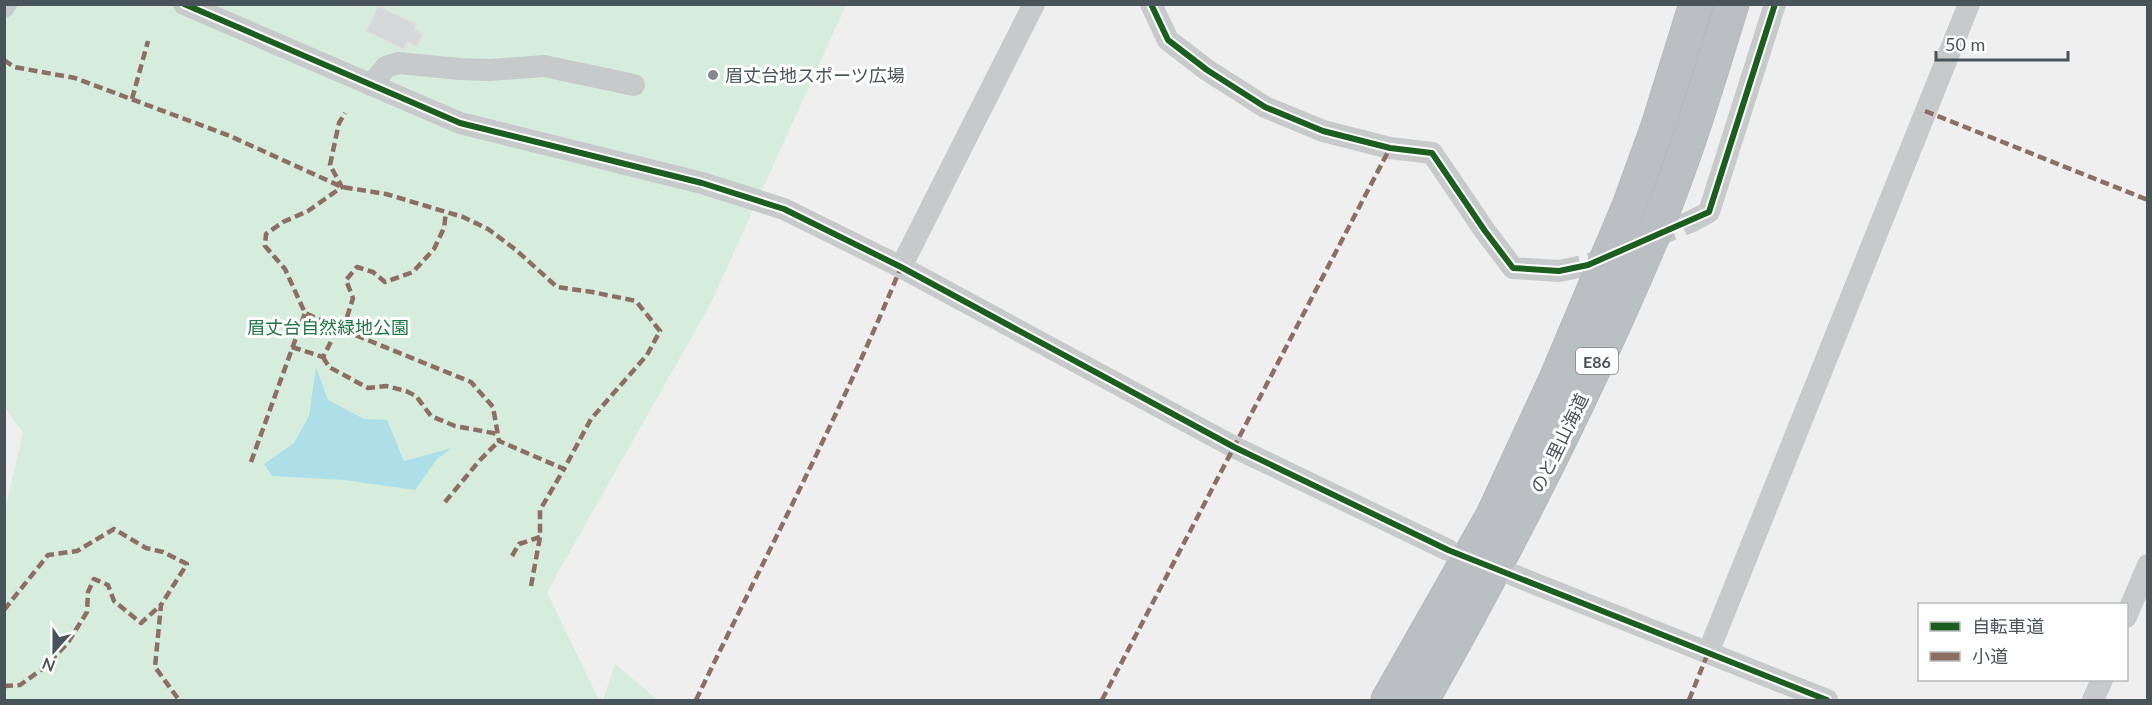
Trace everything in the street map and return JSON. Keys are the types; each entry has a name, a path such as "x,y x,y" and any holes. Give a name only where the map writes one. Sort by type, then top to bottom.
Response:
{"highway":[{"name":"のと里山海道","path":"1388,700 1492,517 1555,381 1629,206 1696,4"},
{"name":"のと里山海道","path":"1422,700 1516,528 1588,382 1662,214 1732,4"}],"street":[{"path":"184,4 459,123 702,183 784,209 901,267 1234,447 1448,550"},
{"path":"901,267 1034,4"},
{"path":"1151,4 1168,40 1207,70 1265,107 1323,131 1390,148 1432,153 1513,268 1559,271"},
{"path":"1692,221 1709,212 1774,4"},
{"path":"1708,653 1920,121 1969,4"},
{"path":"371,85 386,67 398,63 480,70 544,66 634,85"},
{"path":"2134,615 2148,565"},
{"path":"1513,575 1827,700"},
{"path":"2093,700 2102,681"}],"green space":[{"name":"眉丈台自然緑地公園","path":"12,5 846,5 710,305 547,592 598,698 596,700 5,700 5,510 23,433 4,406 4,18"},
{"path":"615,664 655,698 656,700 603,700"}],"water":[{"path":"316,367 328,400 364,419 387,420 404,461 452,448 437,459 415,490 344,480 272,476 264,464 294,443 309,416"}],"building":[{"path":"378,6 417,24 414,29 423,34 417,47 408,42 404,50 366,31"}],"tunnel":[{"path":"1559,271 1588,265 1692,221"}],"marked path":[{"path":"132,99 148,41"},
{"path":"4,60 14,67 75,78 230,136 342,187 386,194 463,217 488,229 516,250 557,287 636,301 660,331 647,355 591,419 564,469 499,441 493,407 471,382 305,313 285,269 265,246 266,234 283,222 308,211 342,187 330,165 339,123 345,113"},
{"path":"1925,111 2148,200"},
{"path":"1102,700 1390,148"},
{"path":"343,330 353,298 346,280 357,267 373,272 385,282 413,272 434,249 444,228 446,212"},
{"path":"696,700 828,431 901,267"},
{"path":"251,462 305,313"},
{"path":"292,347 323,357 338,328"},
{"path":"323,357 329,367 368,388 386,386 416,396 431,416 455,426 498,434"},
{"path":"445,502 499,441"},
{"path":"531,586 540,537 540,510 564,469"},
{"path":"4,610 48,555 77,551 114,529 146,548 163,552 187,564 161,605 155,667 179,700"},
{"path":"512,556 519,544 540,537"},
{"path":"4,686 20,685 41,670 67,644 87,612 88,592 94,579 108,585 114,601 141,623 161,605"},
{"path":"1689,700 1708,653"}],"cycle path":[{"path":"184,4 460,123 702,183 784,209 901,267 1234,447 1448,550 1827,700"},
{"path":"1151,4 1168,40 1207,70 1265,107 1323,131 1390,148 1432,153 1513,268 1559,271 1588,265 1709,212 1775,4"}],"place":[{"name":"眉丈台地スポーツ広場","path":"713,75"}]}
